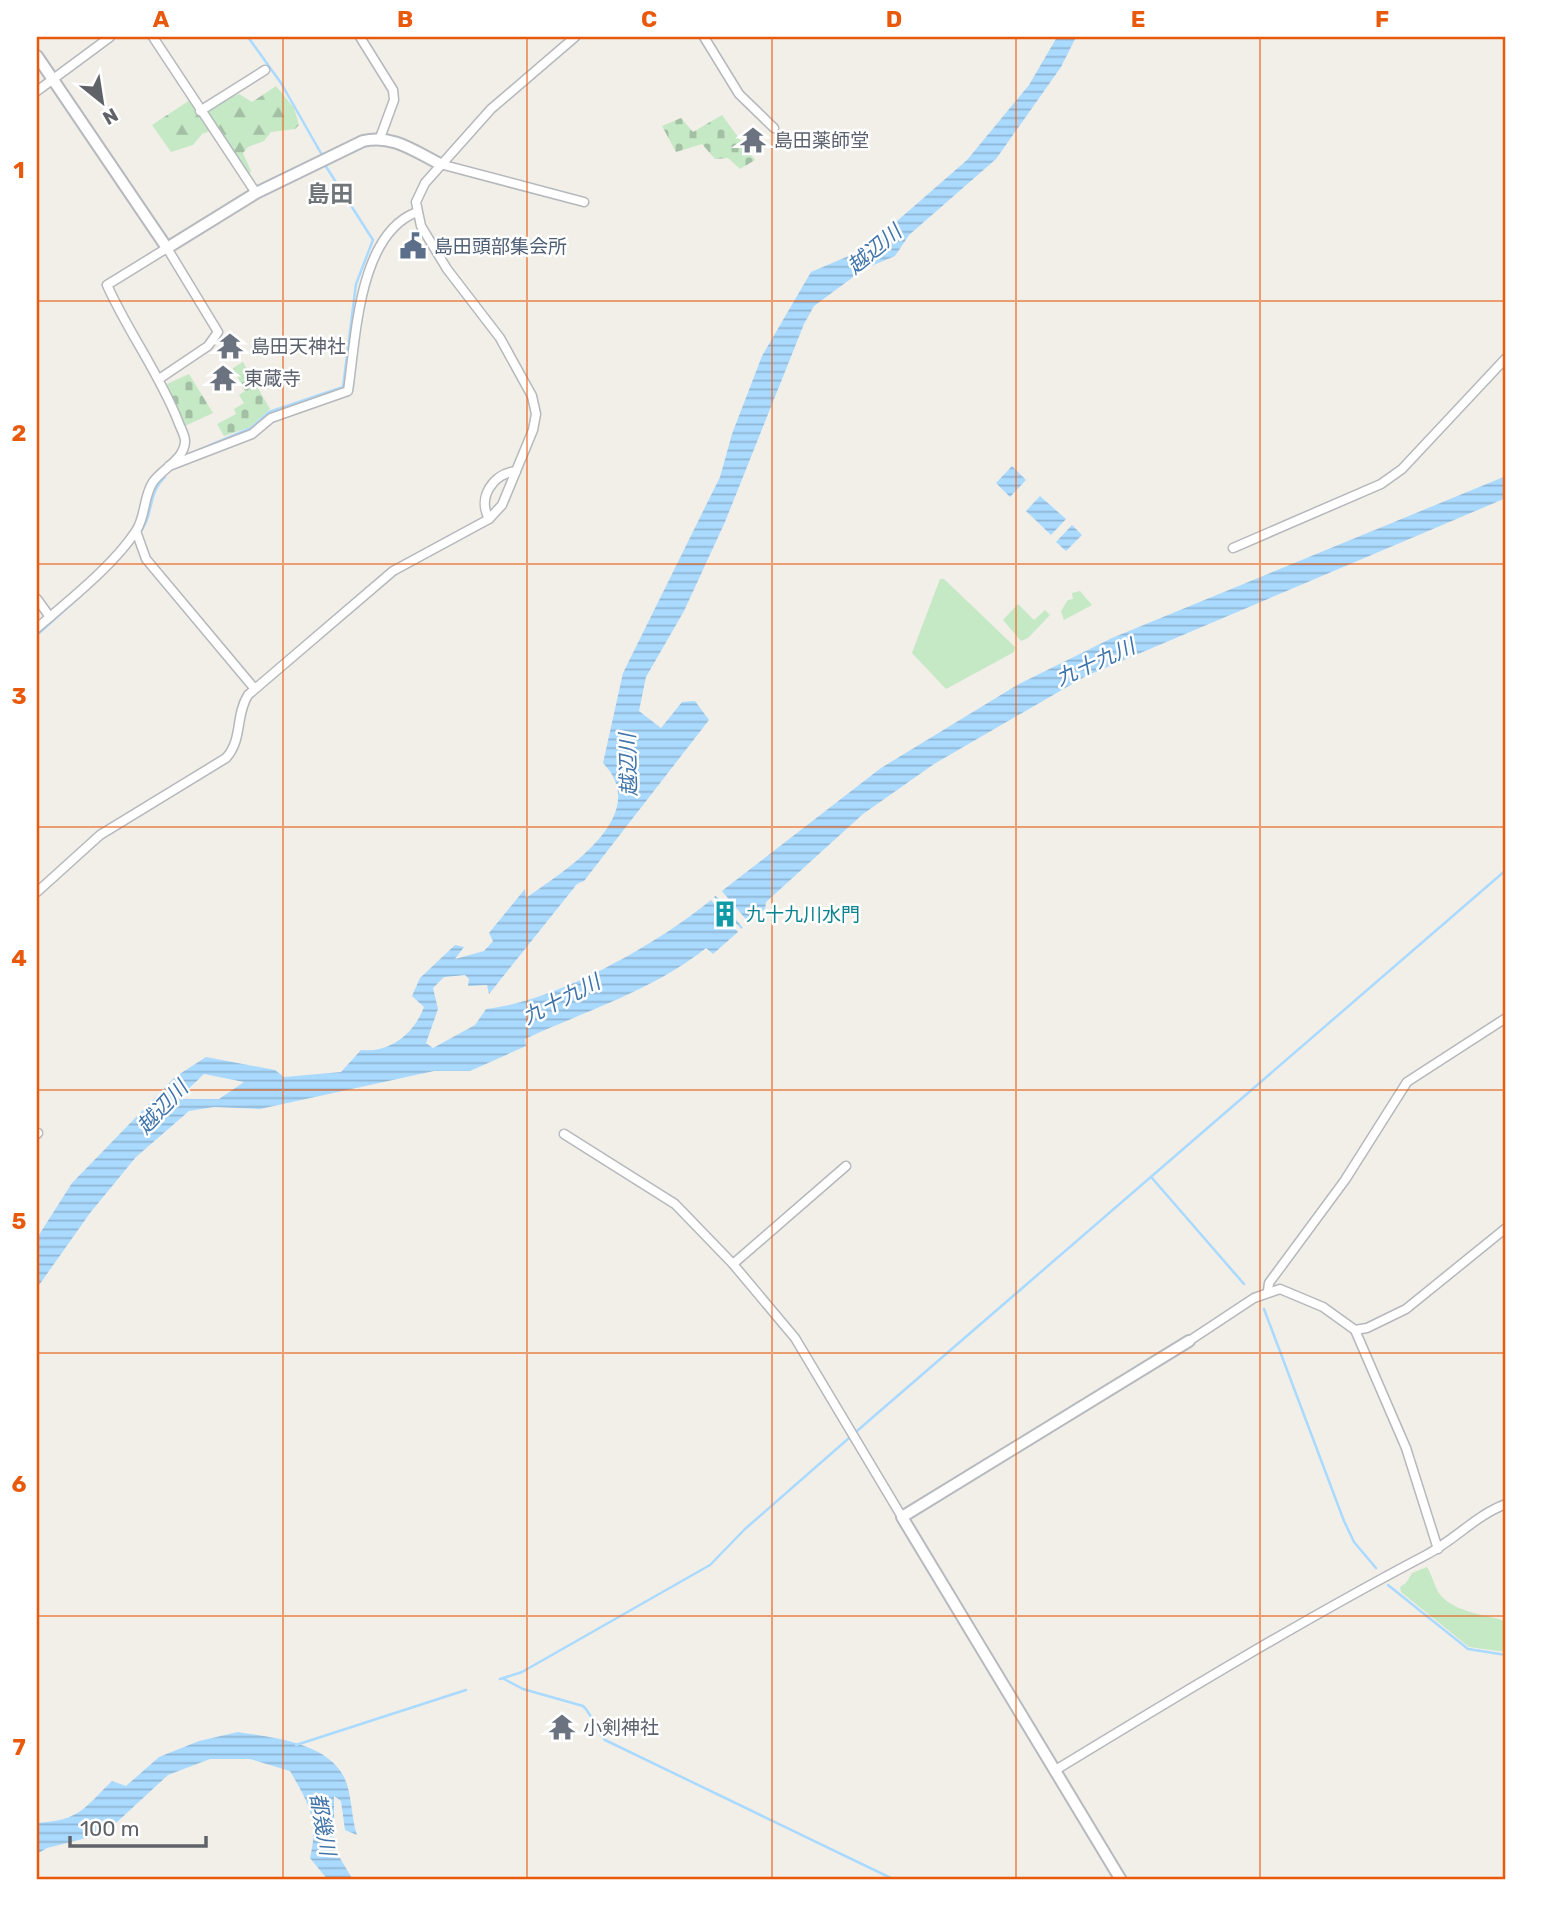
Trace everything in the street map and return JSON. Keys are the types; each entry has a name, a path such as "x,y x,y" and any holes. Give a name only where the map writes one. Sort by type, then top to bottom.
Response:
{"street":[{"path":"37,91 110,37"},
{"path":"153,37 256,192"},
{"path":"360,37 393,90 394,100 380,138"},
{"path":"37,892 100,835 226,758 238,741 243,704 254,688 406,562 489,519 502,505 533,430 536,414 528,386 500,338 447,269 421,226 416,212 419,192 440,164 491,109 575,37"},
{"path":"704,37 739,94 774,128"},
{"path":"37,56 167,248 218,332 208,346 159,379"},
{"path":"200,111 265,70"},
{"path":"37,628 85,587 136,531 146,494 159,474 182,453 185,440 159,379 107,285 256,192 348,147 380,138 395,141 440,164 584,202"},
{"path":"169,466 252,434 271,418 348,391 363,287 387,235 408,215 416,212"},
{"path":"1233,548 1381,484 1402,469 1506,358"},
{"path":"489,519 485,508 486,493 499,478 516,471"},
{"path":"136,531 146,559 254,688"},
{"path":"37,598 50,617"},
{"path":"1268,1291 1269,1283 1345,1180 1407,1082 1506,1018"},
{"path":"564,1134 675,1204 733,1264 795,1338 847,1430 1121,1880"},
{"path":"733,1264 846,1166"},
{"path":"1355,1330 1367,1328 1406,1309 1506,1228"},
{"path":"902,1517 1268,1291 1280,1289 1295,1293 1323,1307 1355,1330 1406,1448 1438,1549"},
{"path":"1054,1771 1245,1653 1438,1549 1482,1515 1506,1504"}],"green space":[{"path":"276,86 294,108 299,125 295,129 271,132 264,141 248,147 243,153 251,171 248,176 231,163 215,129 202,134 193,145 171,152 152,125 190,100 195,107 211,106 239,94 252,102"},
{"path":"722,115 755,160 740,169 728,158 715,159 702,144 676,152 662,126 681,118 693,132"},
{"path":"243,362 270,409 250,427 224,436 217,424 236,414 234,409 244,403 239,395 245,391 233,368"},
{"path":"189,374 213,413 185,426 167,384"},
{"path":"940,579 944,579 1015,647 1014,652 946,689 912,653"},
{"path":"1080,591 1092,605 1064,620 1061,611 1068,600 1073,599 1072,593"},
{"path":"1018,604 1034,620 1045,610 1050,615 1028,638 1021,641 1003,620"},
{"path":"1427,1567 1439,1593 1452,1605 1506,1621 1506,1652 1469,1647 1401,1592 1400,1587 1412,1573"}],"water":[{"path":"1057,37 1076,37 1061,67 996,159 909,235 895,256 864,269 814,306 804,324 725,522 684,611 646,677 639,711 661,728 682,702 695,701 709,720 584,881 577,884 489,994 487,985 468,986 469,979 465,975 444,977 433,988 438,1009 426,1043 433,1048 475,1025 486,1009 543,995 604,968 663,935 711,900 738,932 713,954 706,948 686,963 642,988 525,1039 526,1046 470,1071 434,1071 260,1109 214,1107 189,1111 136,1157 90,1213 37,1288 37,1238 72,1183 175,1077 206,1057 275,1070 284,1077 341,1072 361,1050 382,1048 400,1040 414,1026 424,1007 412,996 420,978 455,945 464,947 455,959 484,951 493,941 489,933 525,889 526,898 580,858 598,841 611,822 618,803 616,783 603,763 623,673 720,477 732,434 762,356 811,272 865,249 967,160 1029,85","holes":["204,1074 244,1082 219,1099 178,1099"]},
{"path":"1012,466 1026,480 1010,497 996,483"},
{"name":"九十九川","path":"1506,476 1506,498 1086,676 934,764 863,814 766,902 765,909 741,929 714,897 881,768 1019,684 1112,638"},
{"path":"1040,496 1066,519 1051,535 1026,511"},
{"path":"1072,525 1082,535 1066,551 1056,542"},
{"name":"都幾川","path":"238,1732 312,1749 336,1765 347,1783 357,1835 345,1830 341,1801 334,1796 334,1848 353,1880 328,1880 310,1858 313,1822 290,1771 250,1759 210,1759 168,1775 116,1823 90,1837 47,1848 37,1854 37,1823 72,1816 112,1781 126,1786 159,1757 199,1741"}],"pier":[{"path":"721,890 750,924 744,929 715,895"}],"waterway":[{"path":"248,37 281,83 322,155"},
{"path":"199,450 251,428 269,412 343,387 356,284 373,240 325,165"},
{"path":"138,535 146,521 155,490 165,477"},
{"path":"37,635 89,588"},
{"path":"500,1679 522,1672 710,1565 745,1529 865,1424 1506,870"},
{"path":"1152,1178 1244,1284"},
{"path":"1264,1309 1344,1521 1354,1542 1376,1568"},
{"path":"1388,1585 1468,1649 1506,1655"},
{"path":"504,1679 523,1689 583,1706 605,1740 895,1880"},
{"path":"296,1745 466,1690"}],"place":[{"name":"島田薬師堂","path":"753,140"},
{"name":"島田頭部集会所","path":"413,246"},
{"name":"島田天神社","path":"230,346"},
{"name":"東蔵寺","path":"223,378"},
{"name":"九十九川水門","path":"725,914"},
{"name":"小剣神社","path":"562,1727"}],"district":[{"name":"島田","path":"330,194"}],"water label":[{"name":"越辺川","path":"874,249"},
{"name":"越辺川","path":"628,765"},
{"name":"越辺川","path":"162,1107"}]}
